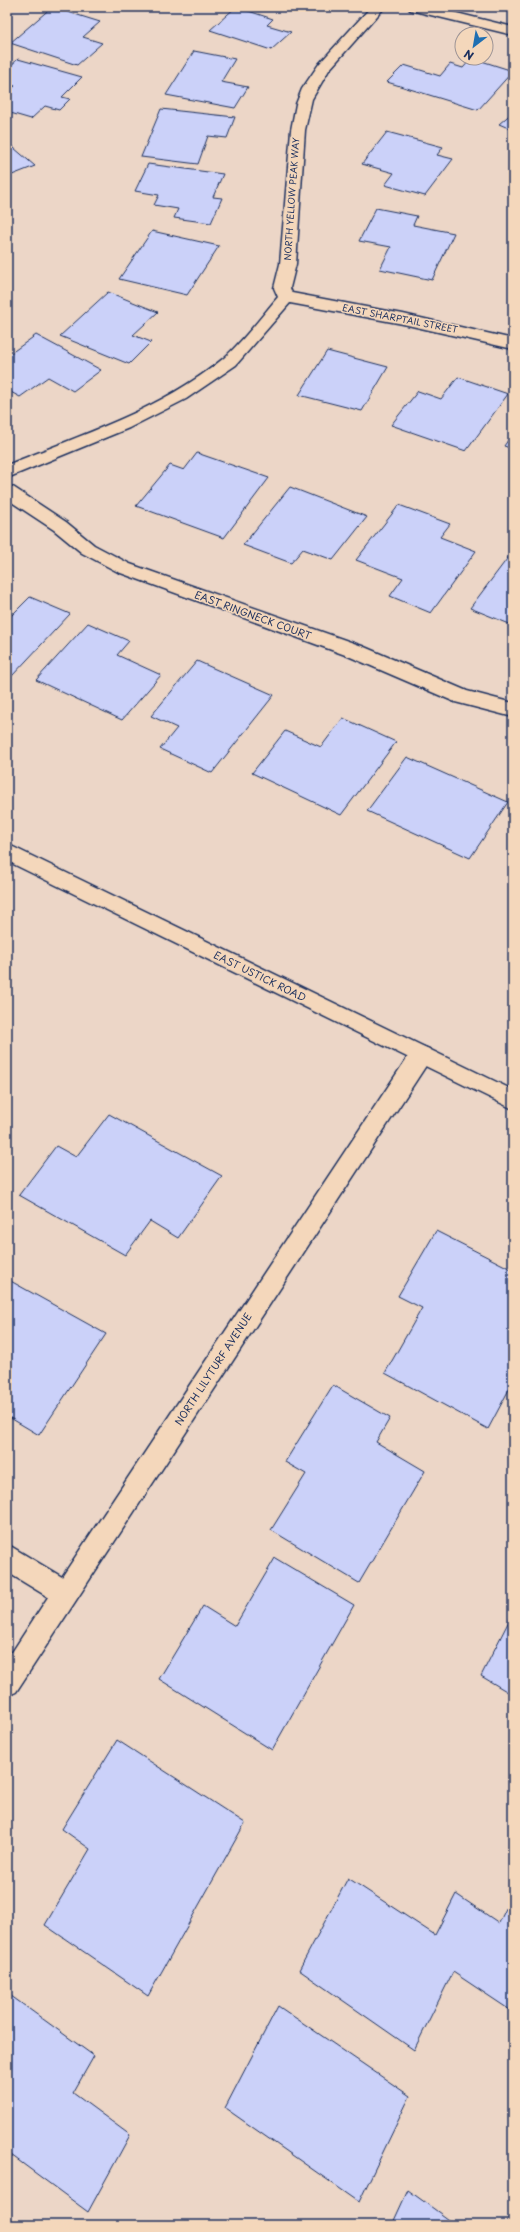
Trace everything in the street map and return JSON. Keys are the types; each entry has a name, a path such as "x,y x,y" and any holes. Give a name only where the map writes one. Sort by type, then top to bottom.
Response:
{"street":[{"name":"NORTH YELLOW PEAK WAY","path":"286,298 282,288 288,264 298,130 301,109 309,90 321,71 378,7"},
{"path":"415,7 513,31"},
{"name":"EAST SHARPTAIL STREET","path":"286,298 425,324 513,344"},
{"path":"7,472 136,418 172,401 203,382 230,361 286,298"},
{"name":"EAST RINGNECK COURT","path":"7,491 60,526 88,550 124,568 355,651 462,697 513,710"},
{"name":"EAST USTICK ROAD","path":"7,852 513,1100"},
{"name":"NORTH LILYTURF AVENUE","path":"7,1683 421,1055"},
{"path":"7,1557 65,1593"}],"building":[{"path":"52,7 100,22 83,37 102,43 77,65 10,43"},
{"path":"236,7 273,19 267,25 291,32 271,50 210,30"},
{"path":"194,51 235,59 221,82 248,87 235,108 166,95"},
{"path":"18,59 82,77 62,97 70,99 59,110 45,106 31,119 7,112 7,93 15,86 7,83 7,69"},
{"path":"450,64 463,68 465,66 494,65 513,71 478,110 387,82 404,65 440,76"},
{"path":"161,109 235,117 227,138 208,136 198,164 141,157"},
{"path":"513,112 513,130 499,124"},
{"path":"387,132 443,147 437,155 453,159 425,196 385,185 394,173 362,164"},
{"path":"7,142 35,166 7,177"},
{"path":"148,164 223,174 213,197 222,198 211,223 174,218 178,209 154,205 159,195 135,191"},
{"path":"376,208 417,216 413,225 454,233 432,280 380,269 391,247 359,241"},
{"path":"152,231 219,246 187,295 119,279"},
{"path":"108,292 158,312 133,335 151,342 129,364 60,336"},
{"path":"36,335 101,370 73,391 48,377 20,397 7,390 7,356"},
{"path":"327,351 388,367 362,411 299,395"},
{"path":"458,377 508,394 466,451 391,425 418,391 441,399"},
{"path":"513,433 513,449 504,446"},
{"path":"197,453 269,478 224,538 136,506 170,465 184,470"},
{"path":"290,487 367,517 333,560 303,549 291,563 243,545"},
{"path":"399,505 450,524 440,537 476,551 431,613 390,596 403,578 356,560"},
{"path":"513,551 513,623 512,625 470,608"},
{"path":"30,597 70,614 12,676 7,673 7,616 10,617"},
{"path":"88,623 129,641 117,655 161,675 122,720 36,680"},
{"path":"197,661 274,695 212,773 160,749 177,728 151,716"},
{"path":"343,718 396,742 341,815 252,773 285,731 321,747"},
{"path":"407,757 508,802 470,858 367,811"},
{"path":"109,1114 222,1176 178,1238 150,1221 125,1255 19,1195 56,1146 76,1157"},
{"path":"436,1231 513,1270 513,1382 488,1429 385,1373 422,1308 398,1296"},
{"path":"7,1279 106,1334 39,1435 7,1416"},
{"path":"333,1385 390,1418 376,1442 425,1471 359,1583 271,1530 306,1474 285,1462"},
{"path":"275,1558 354,1605 272,1750 159,1679 203,1606 235,1626"},
{"path":"513,1613 513,1695 481,1676"},
{"path":"117,1740 245,1823 148,1996 45,1925 90,1849 62,1829"},
{"path":"348,1878 435,1935 456,1894 499,1923 513,1894 513,2012 453,1972 414,2050 299,1970"},
{"path":"7,1993 94,2056 73,2093 130,2135 88,2212 7,2152"},
{"path":"278,2006 410,2096 359,2202 225,2108"},
{"path":"408,2190 456,2225 392,2225"}]}
